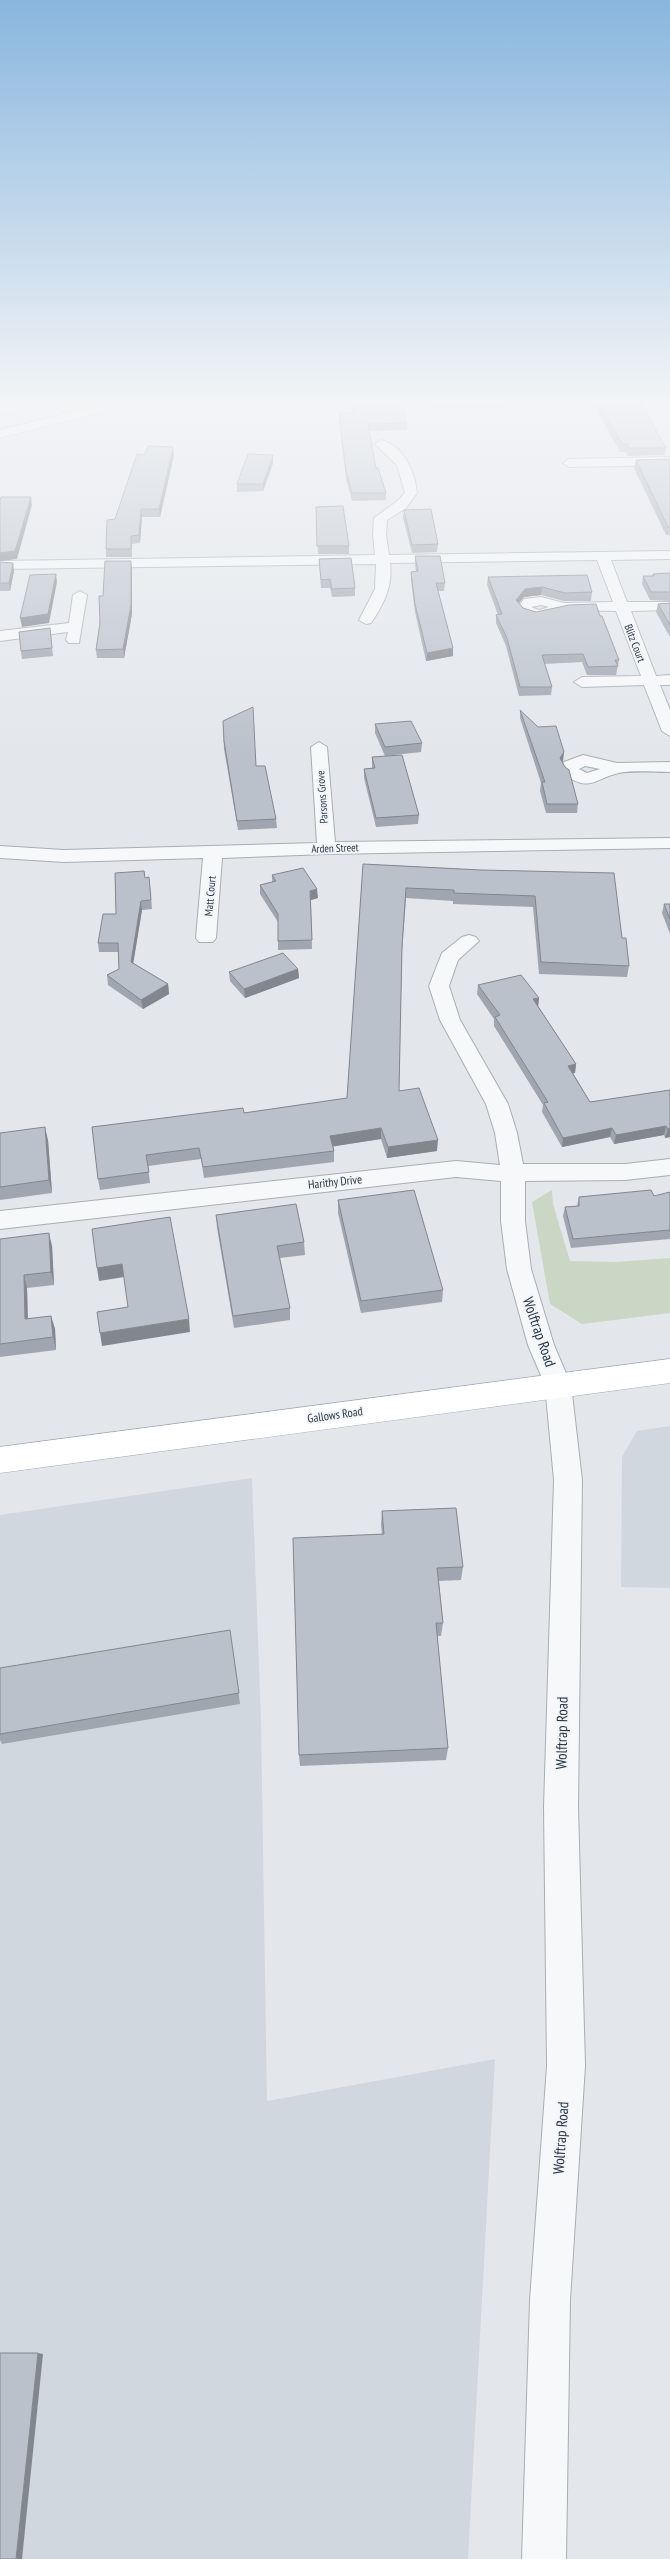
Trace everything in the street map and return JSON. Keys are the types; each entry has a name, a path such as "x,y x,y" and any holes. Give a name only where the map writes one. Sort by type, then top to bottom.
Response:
{"main road":[{"name":"Gallows Road","path":"0,1460 670,1371"}],"street":[{"path":"366,620 381,594 384,583 378,529 381,518 383,516"},
{"path":"0,565 670,555"},
{"name":"Blitz Court","path":"602,556 670,731"},
{"path":"0,636 53,631 75,633 80,595"},
{"name":"Blitz Court","path":"564,608 670,606"},
{"name":"Blitz Court","path":"582,682 670,680"},
{"name":"Parsons Grove","path":"319,747 326,848"},
{"path":"617,768 670,767"},
{"name":"Arden Street","path":"0,852 64,856 214,853 326,848 670,843"},
{"name":"Matt Court","path":"206,938 214,853"},
{"name":"Wolftrap Road","path":"469,941 448,957 439,986 450,1020 497,1104 506,1132 513,1172 513,1221 519,1269 541,1345 558,1385 568,1480 561,1807 566,2066 550,2300 544,2559"},
{"name":"Harithy Drive","path":"0,1220 456,1169 485,1173 625,1172 670,1167"}],"shaded area":[{"path":"670,1426 670,1588 621,1587 622,1457 637,1431"},
{"path":"252,1478 261,1720 267,2101 495,2059 468,2559 0,2559 0,1515"}],"green space":[{"path":"552,1190 553,1204 570,1261 616,1262 670,1258 670,1313 582,1324 550,1304 532,1202"}],"building":[{"path":"0,516 25,516 15,551 0,553"},
{"path":"116,516 140,516 139,535 131,536 131,549 106,549 107,520 115,519"},
{"path":"316,516 345,516 349,546 317,546"},
{"path":"405,516 432,516 438,544 412,545"},
{"path":"663,516 670,516 670,527 668,527"},
{"path":"415,556 440,556 445,583 436,583 453,648 427,653 415,604 411,572 418,571"},
{"path":"351,558 355,588 332,589 330,579 321,580 319,559"},
{"path":"105,561 131,561 131,605 123,649 96,650 100,623 99,596 103,596"},
{"path":"0,562 13,563 9,583 0,583"},
{"path":"670,573 670,592 651,592 643,576 654,576 653,574"},
{"path":"56,574 48,614 20,618 30,575"},
{"path":"587,575 592,592 565,593 542,587 525,589 516,600 523,608 536,612 569,605 596,604 619,660 615,660 618,666 588,667 583,654 542,655 552,687 520,687 507,638 496,615 502,614 488,577"},
{"path":"670,603 670,625 658,604"},
{"path":"50,628 52,648 21,651 19,632"},
{"path":"253,707 256,766 265,766 276,819 237,821 224,741 223,721"},
{"path":"520,710 538,727 556,726 564,752 560,758 569,770 578,804 547,804 542,782 545,782"},
{"path":"411,721 422,743 385,747 375,724"},
{"path":"402,755 419,815 376,818 364,769 375,768 372,757"},
{"path":"363,864 481,870 614,873 622,938 626,938 629,966 541,962 535,896 454,893 454,890 406,888 402,946 399,1091 419,1088 438,1140 388,1147 381,1128 330,1136 334,1151 203,1167 199,1148 146,1155 149,1172 98,1179 92,1127 243,1108 244,1113 347,1098"},
{"path":"303,868 317,889 310,891 312,940 278,941 278,914 260,885 276,881 272,875"},
{"path":"144,871 145,878 149,877 151,900 141,901 131,962 168,984 141,1000 107,975 119,969 118,943 98,943 103,914 116,914 115,873"},
{"path":"664,904 670,904 670,919"},
{"path":"283,953 298,969 244,989 229,972"},
{"path":"521,975 539,998 533,999 576,1064 568,1066 590,1102 670,1090 670,1128 668,1129 666,1126 616,1135 612,1128 563,1138 544,1103 548,1102 495,1017 500,1015 478,985"},
{"path":"45,1127 49,1180 0,1187 0,1133"},
{"path":"414,1190 443,1290 361,1301 338,1200"},
{"path":"651,1190 654,1196 670,1192 670,1230 573,1239 565,1207 579,1206 579,1197"},
{"path":"296,1204 304,1242 277,1246 290,1308 233,1316 216,1215"},
{"path":"170,1217 189,1319 100,1333 97,1312 128,1307 122,1264 97,1268 92,1229"},
{"path":"49,1233 51,1272 24,1275 25,1319 51,1316 53,1337 0,1344 0,1239"},
{"path":"456,1508 463,1567 437,1568 443,1623 436,1623 448,1748 299,1755 293,1538 384,1534 382,1511"},
{"path":"230,1630 239,1693 0,1734 0,1668"},
{"path":"0,2353 38,2353 16,2559 0,2559"}]}
